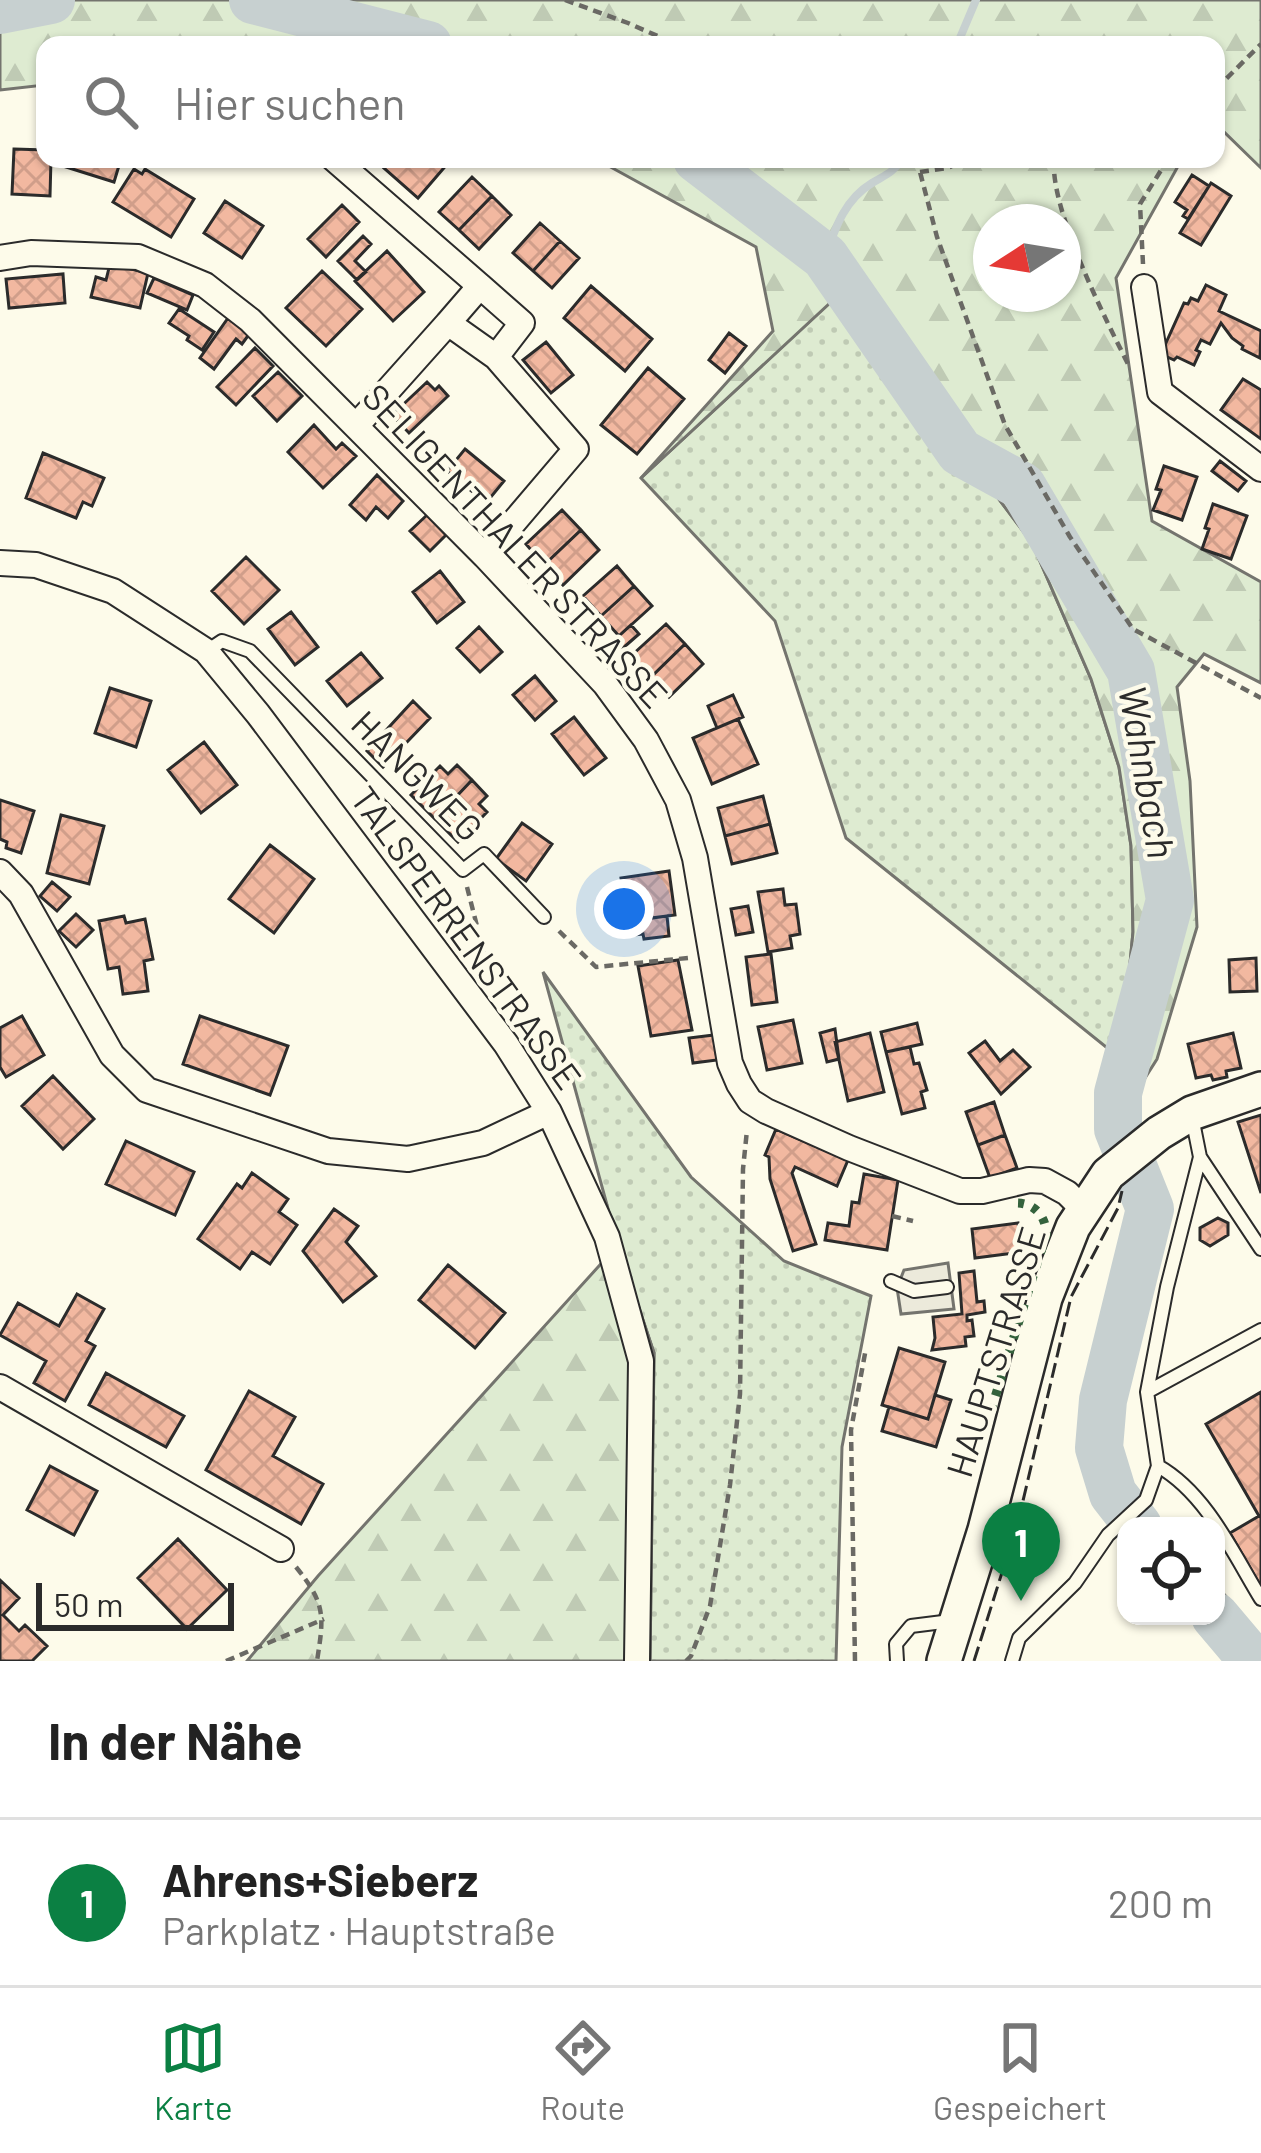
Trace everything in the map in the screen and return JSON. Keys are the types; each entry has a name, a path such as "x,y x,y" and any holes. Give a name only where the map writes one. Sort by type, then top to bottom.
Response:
{"main road":[{"name":"HAUPTSTRASSE","path":"944,1661 1046,1298 1073,1227 1108,1174 1159,1133 1192,1113 1261,1089"}],"street":[{"path":"344,168 522,323 496,357"},
{"name":"SELIGENTHALER STRASSE","path":"0,258 32,253 138,257 205,285 250,320 605,684 646,740 678,800 695,858 730,1063 750,1101"},
{"path":"356,426 480,286"},
{"path":"1144,287 1160,392 1261,469"},
{"path":"448,323 496,357 576,449 485,556"},
{"name":"TALSPERRENSTRASSE","path":"0,562 36,566 113,591 206,652 258,714 506,1044 549,1112 607,1237 641,1361 637,1661"},
{"path":"0,872 21,894 112,1055 147,1090 328,1151 408,1159 483,1143 549,1112"},
{"path":"750,1101 849,1148 960,1191 1046,1181 1083,1209"},
{"path":"0,1387 281,1549"}],"lane":[{"name":"HANGWEG","path":"206,652 222,641 250,651 463,870 484,854 544,916"},
{"path":"1192,1113 1200,1157 1261,1249"},
{"path":"1012,1661 1019,1638 1075,1583 1108,1535 1146,1500 1158,1466 1147,1392 1200,1157"},
{"path":"891,1281 914,1291 947,1286"},
{"path":"1147,1392 1261,1330"},
{"path":"1158,1466 1177,1477 1220,1531 1261,1599"},
{"path":"897,1661 896,1644 911,1626 958,1621"}],"path":[{"path":"565,0 658,36"},
{"path":"1225,80 1261,44"},
{"path":"918,168 937,237 1005,425 1070,537 1133,629 1261,698"},
{"path":"920,172 948,168"},
{"path":"1055,168 1067,227 1116,338 1135,377 1160,392"},
{"path":"1144,287 1140,204 1162,168"},
{"path":"463,870 506,1044"},
{"path":"544,916 596,967 712,955"},
{"path":"686,1661 710,1606 737,1417 742,1169 750,1101"},
{"path":"892,1216 913,1221"},
{"path":"855,1661 851,1430 866,1348"},
{"path":"281,1549 313,1588 324,1618 317,1661"},
{"path":"226,1661 324,1618"}],"green space":[{"path":"0,0 1261,0 1261,168 1225,133 1225,36 36,36 36,86 0,90"},
{"path":"612,168 1177,168 1116,278 1152,521 1261,582 1261,683 1204,654 1177,687 1190,781 1197,927 1157,1059 1126,1108 1121,1059 1133,932 1131,846 1119,767 1091,679 1032,543 918,392 856,279 641,478 773,331 756,247"},
{"path":"856,278 918,392 1032,543 1091,679 1119,767 1131,846 1133,932 1121,1059 846,838 775,621 641,478"},
{"path":"543,972 691,1177 784,1261 871,1296 842,1447 836,1661 650,1661 654,1353 618,1245"},
{"path":"618,1245 654,1353 650,1661 247,1661 318,1576"},
{"path":"1225,1595 1261,1637 1261,1661 1235,1661 1205,1625 1225,1625"}],"shaded area":[{"path":"948,1263 954,1309 901,1314 897,1288 904,1270"}],"building":[{"path":"14,149 36,150 36,168 51,168 50,196 12,194"},
{"path":"69,168 118,168 114,182"},
{"path":"384,168 444,168 418,198"},
{"path":"134,169 142,174 145,169 194,199 171,237 113,202"},
{"path":"1192,175 1209,186 1188,219 1183,216 1187,210 1175,202"},
{"path":"472,177 492,196 459,230 439,212"},
{"path":"1211,183 1231,196 1201,245 1180,233"},
{"path":"492,196 511,215 479,249 459,230"},
{"path":"225,201 263,226 242,258 204,233"},
{"path":"342,205 359,222 326,257 308,239"},
{"path":"540,223 560,241 533,271 513,253"},
{"path":"363,236 371,244 355,261 366,272 357,280 338,261"},
{"path":"560,241 579,258 552,288 533,271"},
{"path":"387,251 424,292 393,321 355,281"},
{"path":"110,264 148,273 140,308 91,297 96,277 106,280"},
{"path":"322,271 362,309 326,346 286,308"},
{"path":"63,274 65,303 9,308 6,279"},
{"path":"154,278 193,295 187,310 147,293"},
{"path":"1206,285 1226,295 1219,311 1261,331 1260,358 1242,349 1221,323 1210,344 1201,340 1194,365 1161,354 1184,303 1191,298 1198,301"},
{"path":"591,286 652,339 625,371 564,318"},
{"path":"179,309 214,332 202,350 169,323"},
{"path":"228,318 250,333 242,344 236,339 214,369 200,358"},
{"path":"729,333 746,346 725,373 709,360"},
{"path":"546,342 573,375 551,393 523,360"},
{"path":"255,348 273,366 236,405 217,387"},
{"path":"648,368 684,399 637,454 601,425"},
{"path":"278,372 302,396 277,421 253,396"},
{"path":"1243,379 1261,390 1261,439 1221,410"},
{"path":"427,382 448,396 409,433 392,415"},
{"path":"314,425 336,449 342,443 356,456 323,488 288,452"},
{"path":"465,449 504,481 486,503 447,471"},
{"path":"43,453 104,478 92,506 83,502 76,518 26,498"},
{"path":"1220,461 1246,481 1238,491 1212,471"},
{"path":"1164,466 1197,477 1182,520 1153,510"},
{"path":"377,475 403,501 388,518 376,507 366,520 350,505"},
{"path":"1213,504 1247,516 1231,559 1202,549"},
{"path":"562,510 581,530 544,565 526,544"},
{"path":"427,515 446,535 430,551 410,531"},
{"path":"581,530 599,550 563,585 544,565"},
{"path":"246,557 279,590 244,624 212,591"},
{"path":"617,566 634,586 601,616 583,596"},
{"path":"440,571 464,602 437,623 413,592"},
{"path":"634,586 652,606 619,636 601,616"},
{"path":"291,612 318,647 295,665 268,629"},
{"path":"666,624 685,644 651,677 631,656"},
{"path":"631,625 639,634 615,655 608,646"},
{"path":"479,627 502,652 480,672 457,648"},
{"path":"685,644 703,664 669,697 651,677"},
{"path":"361,653 382,678 347,706 327,681"},
{"path":"535,676 556,701 535,720 513,695"},
{"path":"110,688 151,701 136,747 95,733"},
{"path":"733,695 743,717 717,728 708,706"},
{"path":"413,701 430,718 383,767 367,751"},
{"path":"574,717 606,758 584,775 552,734"},
{"path":"738,719 758,764 712,784 693,738"},
{"path":"204,742 237,785 201,813 168,770"},
{"path":"457,765 472,780 435,819 411,795 440,766 448,774"},
{"path":"472,780 487,796 479,804 487,812 458,842 435,819"},
{"path":"763,796 770,824 725,836 718,808"},
{"path":"0,800 34,811 21,853 6,848 7,842 0,839"},
{"path":"61,815 104,826 89,884 47,873"},
{"path":"522,823 552,844 526,881 496,859"},
{"path":"770,824 777,853 732,864 725,836"},
{"path":"270,845 314,879 274,933 229,899"},
{"path":"669,871 675,915 627,921 621,878"},
{"path":"52,882 70,897 57,911 40,896"},
{"path":"783,889 785,905 796,904 800,934 790,936 792,948 768,952 758,892"},
{"path":"748,906 753,932 736,935 731,909"},
{"path":"76,914 93,930 76,947 59,931"},
{"path":"124,916 126,923 145,919 153,959 144,961 148,991 123,994 119,967 108,969 99,921"},
{"path":"667,916 669,936 644,939 643,934 633,935 631,921"},
{"path":"771,954 777,1002 752,1005 746,957"},
{"path":"1256,958 1257,991 1230,992 1229,960"},
{"path":"678,960 692,1030 651,1036 638,966"},
{"path":"22,1016 44,1055 6,1077 0,1067 0,1028"},
{"path":"200,1016 288,1046 270,1095 183,1064"},
{"path":"793,1020 802,1063 767,1070 758,1027"},
{"path":"917,1023 922,1044 886,1052 881,1032"},
{"path":"835,1029 839,1059 827,1062 820,1033"},
{"path":"870,1033 884,1092 848,1101 835,1042"},
{"path":"1233,1033 1241,1068 1226,1071 1227,1077 1196,1078 1188,1044"},
{"path":"714,1035 717,1060 693,1063 689,1038"},
{"path":"985,1041 1000,1061 1013,1050 1030,1067 1001,1094 969,1053"},
{"path":"910,1047 927,1090 921,1092 925,1108 902,1114 886,1052"},
{"path":"53,1076 94,1119 63,1149 22,1106"},
{"path":"994,1102 1005,1135 978,1145 966,1112"},
{"path":"1261,1115 1261,1193 1238,1122"},
{"path":"776,1129 848,1160 837,1186 795,1167 792,1173 816,1244 793,1251 765,1155"},
{"path":"1005,1135 1017,1168 990,1178 978,1145"},
{"path":"126,1141 194,1172 175,1215 106,1184"},
{"path":"252,1173 288,1199 279,1212 297,1225 270,1264 252,1252 240,1269 198,1239 237,1184 242,1188"},
{"path":"864,1174 898,1180 887,1250 825,1240 828,1223 849,1226 852,1202 859,1203"},
{"path":"334,1209 358,1226 346,1242 376,1276 343,1302 303,1251"},
{"path":"1218,1218 1228,1223 1228,1235 1210,1246 1200,1240 1200,1228"},
{"path":"1018,1223 1022,1252 975,1258 972,1229"},
{"path":"448,1265 505,1313 475,1348 419,1300"},
{"path":"974,1271 977,1302 984,1301 985,1312 967,1315 974,1336 965,1337 966,1346 932,1350 933,1317 962,1314 959,1273"},
{"path":"77,1294 104,1309 86,1341 95,1346 65,1401 34,1383 46,1361 0,1335 18,1303 59,1326"},
{"path":"899,1348 945,1362 928,1419 882,1405"},
{"path":"106,1373 184,1416 166,1447 89,1405"},
{"path":"249,1391 295,1417 273,1456 323,1484 301,1524 206,1470"},
{"path":"1261,1392 1261,1587 1230,1533 1259,1516 1206,1424"},
{"path":"935,1395 951,1400 936,1447 882,1431 889,1407 928,1419"},
{"path":"50,1466 97,1491 74,1535 27,1510"},
{"path":"178,1539 227,1590 187,1629 138,1578"},
{"path":"0,1580 19,1598 3,1615 19,1631 25,1625 47,1646 32,1661 0,1661"}],"waterway":[{"name":"Wahnbach","path":"0,10 51,0"},
{"name":"Wahnbach","path":"253,0 393,36"},
{"path":"961,36 976,0"},
{"name":"Wahnbach","path":"709,168 825,257 960,452 1022,486 1131,671 1170,900 1118,1093 1118,1129 1150,1209 1103,1400 1099,1448 1113,1494 1131,1517"},
{"path":"825,257 854,198 894,168"},
{"name":"Wahnbach","path":"1223,1625 1253,1661"}],"hedge":[{"path":"991,1410 1046,1235 1038,1212 1015,1203"}],"fence":[{"path":"974,1661 1018,1522 1071,1297 1118,1208 1122,1191"}],"place":[{"name":"Ahrens+Sieberz","path":"1021,1601"}]}
